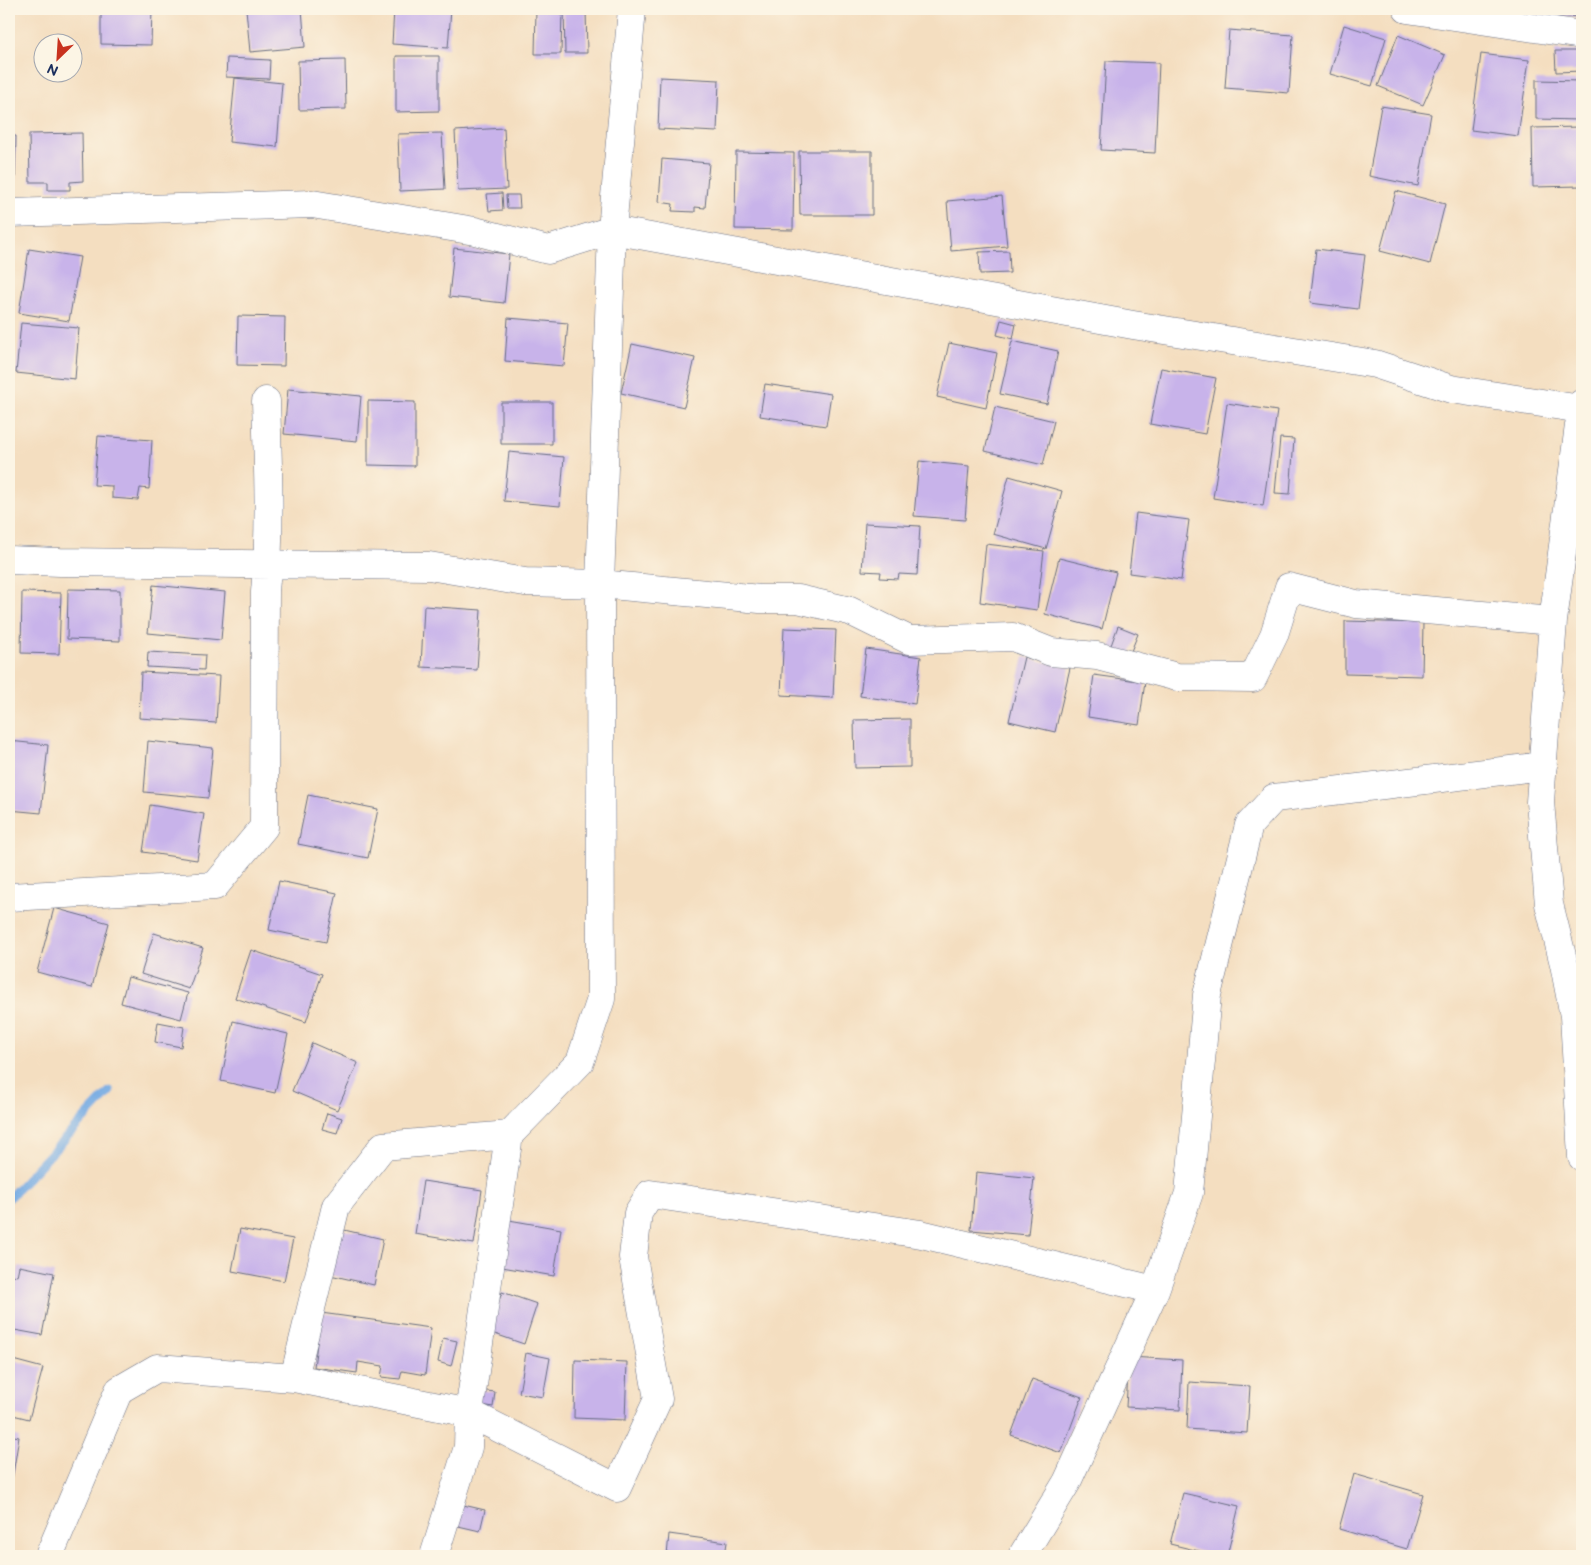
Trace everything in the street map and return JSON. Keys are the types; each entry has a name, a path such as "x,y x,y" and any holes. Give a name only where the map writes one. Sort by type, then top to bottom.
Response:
{"street":[{"path":"434,1556 468,1447 468,1413 509,1135 580,1062 601,999 600,584 612,230 632,9"},
{"path":"1407,9 1582,35"},
{"path":"9,213 312,204 475,230 548,250 612,230 1133,326 1375,364 1451,389 1582,406 1553,621 1540,802 1549,904 1578,1018 1582,1157"},
{"path":"9,896 215,886 264,827 265,592 268,487 266,401"},
{"path":"9,560 429,566 525,582 600,584 760,599 798,599 850,611 909,640 1013,637 1051,652 1096,656 1177,677 1253,678 1274,635 1289,587 1356,604 1553,621"},
{"path":"1022,1556 1067,1482 1156,1290 1189,1193 1207,995 1249,825 1274,798 1543,766"},
{"path":"294,1378 336,1206 383,1146 509,1135"},
{"path":"49,1556 119,1390 157,1368 294,1378 468,1413 617,1488 658,1399 633,1257 638,1214 650,1194 922,1234 1156,1290"}],"building":[{"path":"9,9 12,9 10,27 9,27"},
{"path":"101,9 152,9 151,45 101,44"},
{"path":"246,9 302,9 305,47 250,52"},
{"path":"394,9 451,9 448,48 392,44"},
{"path":"536,9 562,9 561,54 535,54"},
{"path":"564,9 586,9 587,53 565,53"},
{"path":"1534,9 1582,9 1582,17 1534,15"},
{"path":"1344,25 1386,38 1372,86 1330,74"},
{"path":"1229,30 1293,35 1289,93 1225,88"},
{"path":"1398,35 1445,55 1423,105 1378,86"},
{"path":"1555,51 1582,51 1582,71 1556,72"},
{"path":"1481,54 1529,60 1518,136 1471,130"},
{"path":"396,56 439,56 439,111 396,112"},
{"path":"227,58 270,60 269,79 226,77"},
{"path":"345,60 346,109 299,110 298,61"},
{"path":"1106,61 1159,63 1155,153 1101,150"},
{"path":"660,77 719,80 717,132 658,129"},
{"path":"235,78 282,83 277,147 229,142"},
{"path":"1536,80 1581,81 1580,120 1536,119"},
{"path":"1381,106 1431,114 1418,186 1369,176"},
{"path":"1582,127 1582,186 1533,187 1532,128"},
{"path":"504,128 507,189 458,191 455,131"},
{"path":"82,133 83,181 70,182 70,190 48,190 48,182 30,182 29,134"},
{"path":"442,133 445,189 400,191 398,134"},
{"path":"9,136 16,136 15,192 9,192"},
{"path":"799,151 872,151 872,215 800,215"},
{"path":"736,152 794,153 793,230 735,229"},
{"path":"662,159 709,163 705,208 695,207 695,212 672,211 673,204 659,202"},
{"path":"1396,191 1445,204 1430,264 1380,251"},
{"path":"502,193 503,210 489,211 487,194"},
{"path":"506,195 519,195 520,208 507,208"},
{"path":"1002,196 1007,246 951,251 947,201"},
{"path":"454,248 509,254 504,303 449,297"},
{"path":"29,249 80,257 69,321 19,313"},
{"path":"1316,249 1365,255 1358,309 1310,303"},
{"path":"1009,251 1010,273 980,274 979,252"},
{"path":"238,316 285,317 284,366 237,365"},
{"path":"508,318 568,323 564,366 505,361"},
{"path":"1001,320 1016,324 1013,339 997,335"},
{"path":"21,323 79,328 75,379 16,373"},
{"path":"1012,341 1058,351 1047,404 1000,394"},
{"path":"949,343 997,353 986,408 937,397"},
{"path":"632,344 695,358 684,407 621,393"},
{"path":"1161,368 1216,378 1205,434 1150,424"},
{"path":"765,384 831,394 826,426 760,416"},
{"path":"288,389 361,396 357,441 284,434"},
{"path":"368,401 415,402 415,466 368,465"},
{"path":"501,402 552,402 552,444 501,444"},
{"path":"1227,403 1277,411 1263,506 1213,498"},
{"path":"995,407 1054,421 1043,465 985,451"},
{"path":"98,436 152,440 149,489 140,488 138,500 112,498 112,486 94,485"},
{"path":"1280,438 1294,439 1290,494 1275,493"},
{"path":"509,452 564,457 560,506 504,501"},
{"path":"919,461 969,466 965,520 914,516"},
{"path":"1009,476 1062,491 1046,549 993,534"},
{"path":"1136,513 1189,520 1181,580 1129,573"},
{"path":"865,523 920,526 917,575 899,574 898,579 880,578 881,572 862,571"},
{"path":"986,544 1044,551 1037,610 980,602"},
{"path":"1059,558 1116,572 1102,629 1045,614"},
{"path":"153,585 225,592 221,640 148,633"},
{"path":"68,589 120,590 120,641 67,639"},
{"path":"22,592 61,593 59,654 21,653"},
{"path":"424,606 481,610 477,670 421,667"},
{"path":"1345,621 1423,623 1422,676 1345,674"},
{"path":"1118,626 1138,634 1129,656 1110,648"},
{"path":"784,628 836,630 833,698 781,695"},
{"path":"866,649 921,657 915,704 860,696"},
{"path":"148,652 205,655 204,670 147,667"},
{"path":"1024,657 1070,668 1055,732 1009,721"},
{"path":"141,672 219,676 216,723 139,718"},
{"path":"1094,675 1145,682 1139,725 1088,717"},
{"path":"910,719 910,767 855,768 854,720"},
{"path":"9,741 48,745 41,813 9,810"},
{"path":"148,741 213,748 208,798 144,792"},
{"path":"308,795 378,809 368,858 298,844"},
{"path":"150,805 204,814 197,860 143,852"},
{"path":"279,881 337,893 326,942 269,930"},
{"path":"54,908 109,923 92,987 37,972"},
{"path":"154,933 203,948 189,989 141,974"},
{"path":"251,950 322,974 306,1022 235,998"},
{"path":"128,977 188,993 181,1019 121,1003"},
{"path":"233,1021 288,1034 275,1093 221,1081"},
{"path":"158,1022 184,1027 181,1047 155,1042"},
{"path":"312,1043 358,1063 337,1110 292,1091"},
{"path":"327,1113 342,1118 337,1133 322,1129"},
{"path":"976,1172 1034,1178 1028,1235 971,1230"},
{"path":"423,1181 482,1190 474,1244 415,1234"},
{"path":"509,1220 561,1229 554,1276 502,1267"},
{"path":"240,1229 293,1239 284,1281 232,1271"},
{"path":"340,1229 383,1239 374,1285 330,1275"},
{"path":"19,1266 54,1273 42,1335 9,1329 9,1274 17,1276"},
{"path":"502,1292 537,1304 524,1344 489,1332"},
{"path":"321,1313 431,1328 425,1375 402,1371 400,1379 381,1377 383,1366 358,1362 357,1373 314,1367"},
{"path":"443,1338 457,1341 451,1366 438,1362"},
{"path":"526,1353 550,1358 543,1397 519,1393"},
{"path":"1129,1357 1182,1360 1180,1410 1126,1407"},
{"path":"9,1359 43,1368 29,1419 9,1414"},
{"path":"575,1360 627,1362 625,1420 574,1418"},
{"path":"1032,1379 1082,1397 1061,1453 1011,1435"},
{"path":"1189,1382 1250,1386 1247,1433 1187,1429"},
{"path":"479,1390 495,1392 493,1407 477,1404"},
{"path":"9,1435 19,1437 10,1493 9,1493"},
{"path":"1354,1474 1423,1494 1407,1549 1339,1529"},
{"path":"1183,1493 1239,1506 1227,1556 1219,1556 1170,1544"},
{"path":"459,1504 485,1510 480,1531 454,1525"},
{"path":"669,1534 727,1542 725,1556 667,1556"}],"waterway":[{"path":"9,1198 110,1091"}]}
